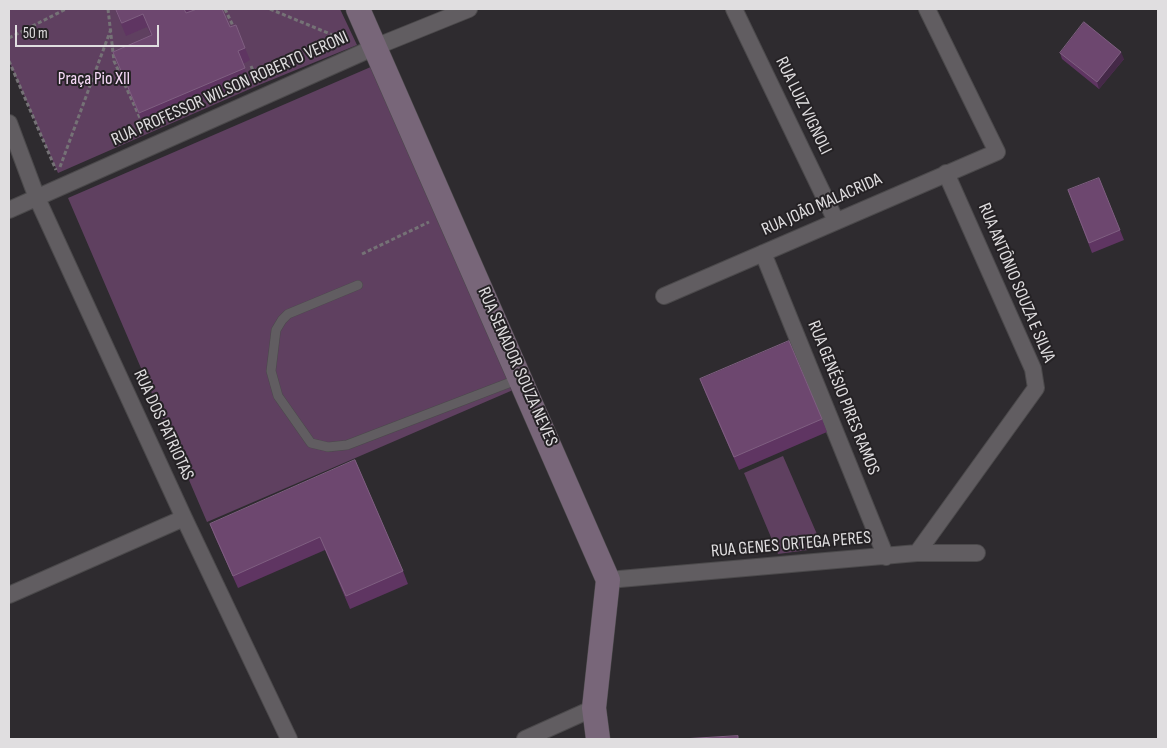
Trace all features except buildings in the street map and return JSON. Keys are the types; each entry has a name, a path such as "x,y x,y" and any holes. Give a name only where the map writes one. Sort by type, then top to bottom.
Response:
{"street":[{"name":"RUA SENADOR SOUZA NEVES","path":"358,9 449,212 608,580 594,708 598,739"},
{"name":"RUA PROFESSOR WILSON ROBERTO VERONI","path":"9,210 375,47 469,9"},
{"name":"RUA LUIZ VIGNOLI","path":"734,9 836,221"},
{"name":"RUA JOÃO MALACRIDA","path":"664,296 996,152 927,9"},
{"name":"RUA DOS PATRIOTAS","path":"9,124 37,198 184,518 289,739"},
{"name":"RUA ANTÔNIO SOUZA E SILVA","path":"917,553 1036,388 1033,369 946,173"},
{"name":"RUA GENÉSIO PIRES RAMOS","path":"763,253 886,557"},
{"path":"9,595 184,518"},
{"name":"RUA GENES ORTEGA PERES","path":"608,580 917,553 977,553"},
{"path":"525,739 594,708"}],"lane":[{"path":"358,285 288,314 276,330 271,371 278,396 311,443 328,447 346,446 521,378"}],"path":[{"path":"9,38 66,9"},
{"path":"108,9 114,61 153,145"},
{"path":"225,9 234,28"},
{"path":"270,9 348,42"},
{"path":"58,173 111,29"},
{"path":"9,61 58,173"},
{"path":"251,88 260,85"},
{"path":"58,173 67,169"},
{"path":"362,254 449,212"}],"green space":[{"name":"Praça Pio XII","path":"9,9 340,9 357,45 259,85 58,173 9,61"},
{"path":"373,66 513,390 207,522 68,198"},
{"path":"783,456 823,548 778,554 744,473"}]}
